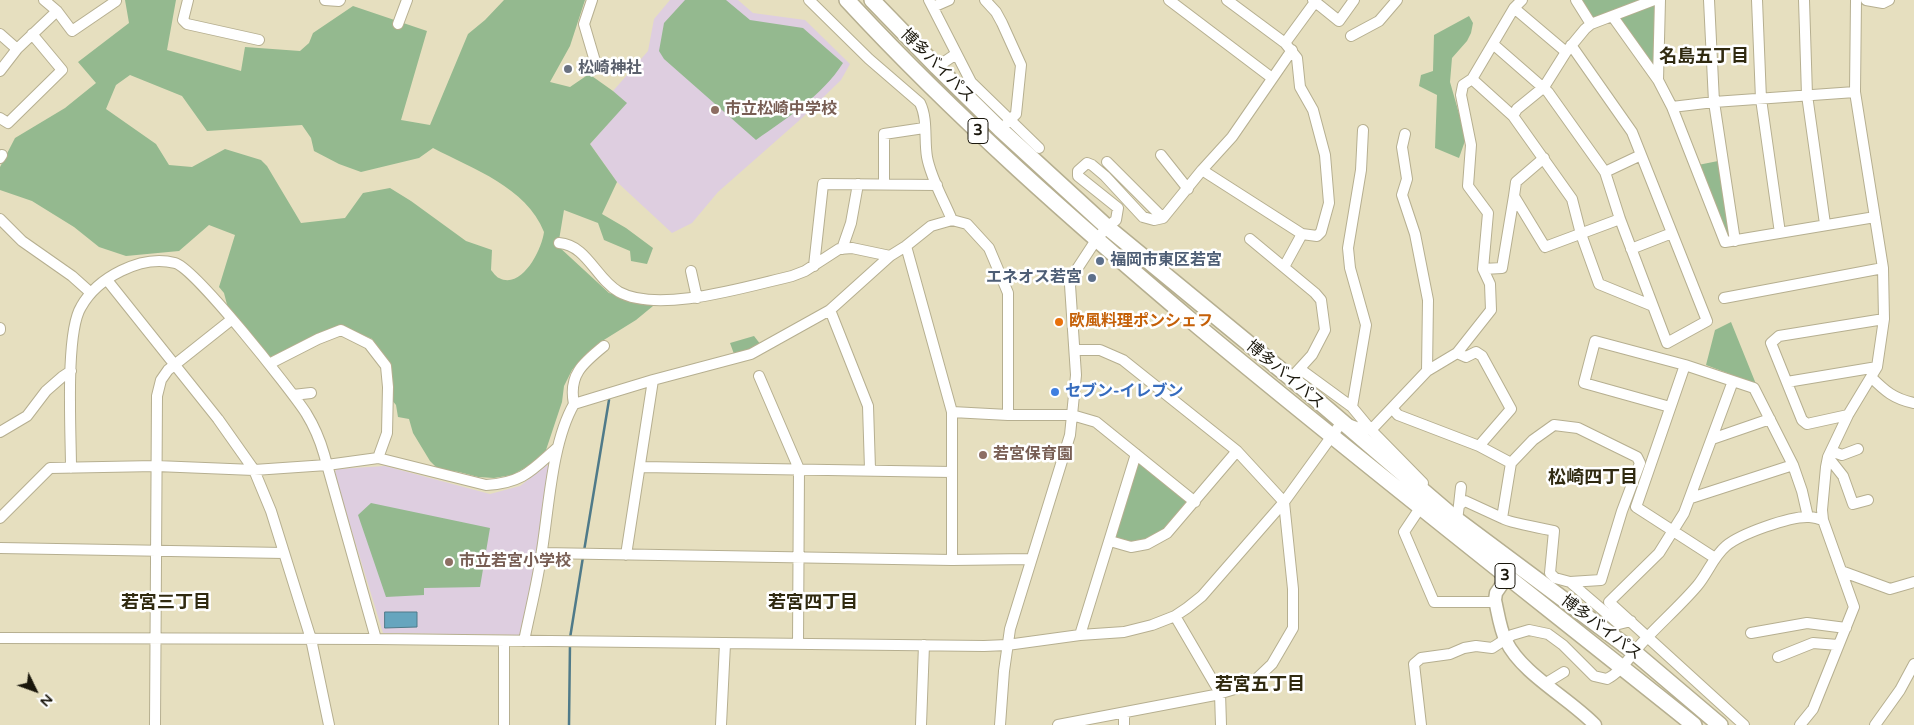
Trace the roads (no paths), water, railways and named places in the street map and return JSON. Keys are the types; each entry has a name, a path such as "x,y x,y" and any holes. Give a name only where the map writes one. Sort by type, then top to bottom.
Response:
{"highway":[{"name":"博多バイパス","path":"846,0 917,72 1096,240 1420,508 1694,725"},
{"name":"博多バイパス","path":"872,0 937,67 1006,124 1107,227 1296,374 1342,422 1457,520 1634,652 1720,725"}],"main road":[{"path":"1507,577 1496,594 1496,602 1505,640 1514,654 1527,668 1595,725"}],"street":[{"path":"44,0 57,11 72,31 116,1"},
{"path":"188,0 184,20 187,24 259,40"},
{"path":"325,0 339,2 340,0"},
{"path":"398,24 407,0"},
{"path":"592,0 584,24 597,68"},
{"path":"809,0 869,59 920,103 924,112 927,159 952,220"},
{"path":"949,0 931,4 971,82 1006,124 1039,148"},
{"path":"985,0 996,12 1021,65 1016,114 1006,124"},
{"path":"1169,0 1272,78"},
{"path":"1202,170 1302,234 1317,236 1322,232 1329,203 1325,154 1313,110 1300,87 1297,58 1288,47 1227,0"},
{"path":"1000,725 1007,645 1031,559 1060,472 1070,435 1076,375 1070,285 1077,269 1096,240 1116,220 1118,208 1078,176 1078,171 1087,163 1092,165 1144,217 1154,220 1163,218 1232,137 1272,78 1314,1 1339,21 1354,0"},
{"path":"1351,36 1379,21 1398,0"},
{"path":"1576,0 1591,24"},
{"path":"1513,116 1517,109 1544,87 1569,48 1584,29 1591,24 1654,0"},
{"path":"1658,80 1660,0"},
{"path":"1710,0 1714,102 1735,241"},
{"path":"1757,0 1761,99 1780,233"},
{"path":"1804,0 1807,95 1825,224"},
{"path":"1800,725 1813,709 1854,607 1822,510 1826,467 1829,454 1848,415 1877,367 1884,320 1883,268 1855,92 1856,0"},
{"path":"1866,0 1883,3 1889,0"},
{"path":"1372,430 1427,371 1457,353 1491,310 1490,284 1483,269 1488,213 1468,186 1471,144 1461,95 1464,85 1472,79 1518,4 1569,48 1632,132 1707,321 1667,343 1660,359"},
{"path":"0,70 17,49 57,11"},
{"path":"1613,17 1658,80 1672,107 1725,242 1874,217"},
{"path":"0,34 17,49"},
{"path":"0,118 8,123 62,70 32,34"},
{"path":"1493,44 1544,87 1605,172 1620,219 1667,343"},
{"path":"937,67 956,54"},
{"path":"1472,79 1513,116 1572,199 1581,234 1599,284 1653,306"},
{"path":"1672,107 1714,102 1855,92"},
{"path":"884,184 884,134 924,128"},
{"path":"1352,407 1366,325 1350,268 1348,248 1361,170 1363,130"},
{"path":"1405,134 1402,147 1407,179 1402,195 1415,234 1428,300 1427,371"},
{"path":"1161,154 1188,189"},
{"path":"1605,172 1641,155"},
{"path":"1483,269 1502,268 1516,182 1544,158"},
{"path":"1107,162 1163,218"},
{"path":"814,266 824,184 937,185"},
{"path":"842,249 851,223 858,184"},
{"path":"1514,196 1546,247 1620,219"},
{"path":"0,219 22,241 72,276 91,293"},
{"path":"574,404 653,380 751,354 830,310 890,256 931,226 952,220 968,224 989,248 1008,293 1008,415"},
{"path":"1631,249 1672,233"},
{"path":"1284,267 1302,234"},
{"path":"1250,239 1321,300 1325,330 1312,355 1296,374 1352,407 1426,485"},
{"path":"559,243 568,244 580,252 602,278 619,292 640,299 697,298 792,276 814,266 839,249 852,248 890,256"},
{"path":"906,246 952,412 952,560"},
{"path":"71,468 71,371 74,326 80,308 91,293 107,280 128,268 150,262 176,263 196,280 231,320 269,364 307,414 318,436 327,465 376,639"},
{"path":"1724,298 1883,268"},
{"path":"691,271 697,298"},
{"path":"107,280 218,419 254,470 271,511 311,639 329,725"},
{"path":"830,310 868,406 870,470"},
{"path":"155,725 156,396 161,380 168,370 231,320"},
{"path":"1848,415 1807,424 1802,420 1771,343 1779,336 1884,320"},
{"path":"269,364 318,339 341,330 369,344 386,366 388,387 387,433 378,458"},
{"path":"1670,407 1584,383 1595,341 1685,365 1754,388 1793,465 1808,517"},
{"path":"524,641 542,553 562,427 574,404 571,393 573,380 580,370 604,346"},
{"path":"1059,725 1220,693 1251,684 1272,664 1293,628 1294,589 1284,502 1237,451 1123,360 1100,350 1075,350"},
{"path":"1457,353 1466,357 1476,352 1482,356 1511,409 1480,446"},
{"path":"1685,365 1636,507 1715,558"},
{"path":"1787,382 1877,367"},
{"path":"0,432 26,416 46,391 71,371"},
{"path":"759,376 798,469 798,644"},
{"path":"1871,377 1884,391 1898,399 1914,403"},
{"path":"626,555 653,380"},
{"path":"1733,381 1684,513 1660,553 1609,602 1744,725"},
{"path":"293,395 311,393"},
{"path":"1392,408 1398,415 1480,446 1511,463"},
{"path":"952,412 1008,415 1072,415 1096,422 1195,502"},
{"path":"1712,438 1770,419"},
{"path":"0,638 376,639 725,644 1007,645 1124,632 1152,625 1175,616 1202,596 1284,502 1342,422 1372,430"},
{"path":"1458,505 1465,501 1506,521 1554,531 1550,574 1555,578 1570,582 1601,580 1622,511 1640,463 1637,457 1578,428 1554,425 1533,440 1511,463 1502,518"},
{"path":"0,518 50,468 156,466 254,470 327,465 378,458 486,485 500,484 522,477 533,470 558,447"},
{"path":"1829,454 1842,455 1858,449"},
{"path":"1110,541 1131,547 1147,544 1167,533 1237,451"},
{"path":"1080,636 1136,454"},
{"path":"1829,454 1843,476 1853,504 1868,500"},
{"path":"1691,498 1793,465"},
{"path":"640,467 952,472"},
{"path":"1457,520 1461,487"},
{"path":"1420,508 1404,532 1434,602 1496,602"},
{"path":"1420,725 1414,664 1421,658 1450,654 1476,646 1492,648 1512,635 1528,630 1548,634 1594,676 1607,679 1622,667 1648,636 1697,586 1707,574 1715,558 1726,546 1740,536 1780,522 1808,517 1824,520"},
{"path":"0,548 284,552"},
{"path":"542,553 952,560 1031,559"},
{"path":"1841,571 1890,589 1914,582"},
{"path":"1570,582 1619,624 1632,622"},
{"path":"1175,616 1220,693 1221,725"},
{"path":"1751,633 1807,623 1846,628"},
{"path":"504,641 504,725"},
{"path":"1778,657 1813,643 1838,645"},
{"path":"721,725 725,644"},
{"path":"921,725 924,645"},
{"path":"1875,725 1900,690 1914,664"},
{"path":"1546,683 1564,672"},
{"path":"1124,713 1124,725"}],"water":[{"path":"385,612 417,612 417,627 385,628"}],"waterway":[{"path":"584,551 609,400"},
{"path":"570,638 583,557"},
{"path":"569,725 570,643"}],"place":[{"name":"松崎神社","path":"568,69"},
{"name":"市立松崎中学校","path":"715,110"},
{"name":"福岡市東区若宮","path":"1100,261"},
{"name":"エネオス若宮","path":"1092,278"},
{"name":"欧風料理ポンシェフ","path":"1059,322"},
{"name":"セブン-イレブン","path":"1055,392"},
{"name":"若宮保育園","path":"983,455"},
{"name":"市立若宮小学校","path":"449,562"}],"district":[{"name":"名島五丁目","path":"1704,57"},
{"name":"松崎四丁目","path":"1593,478"},
{"name":"若宮三丁目","path":"166,603"},
{"name":"若宮四丁目","path":"813,603"},
{"name":"若宮五丁目","path":"1260,685"}]}
